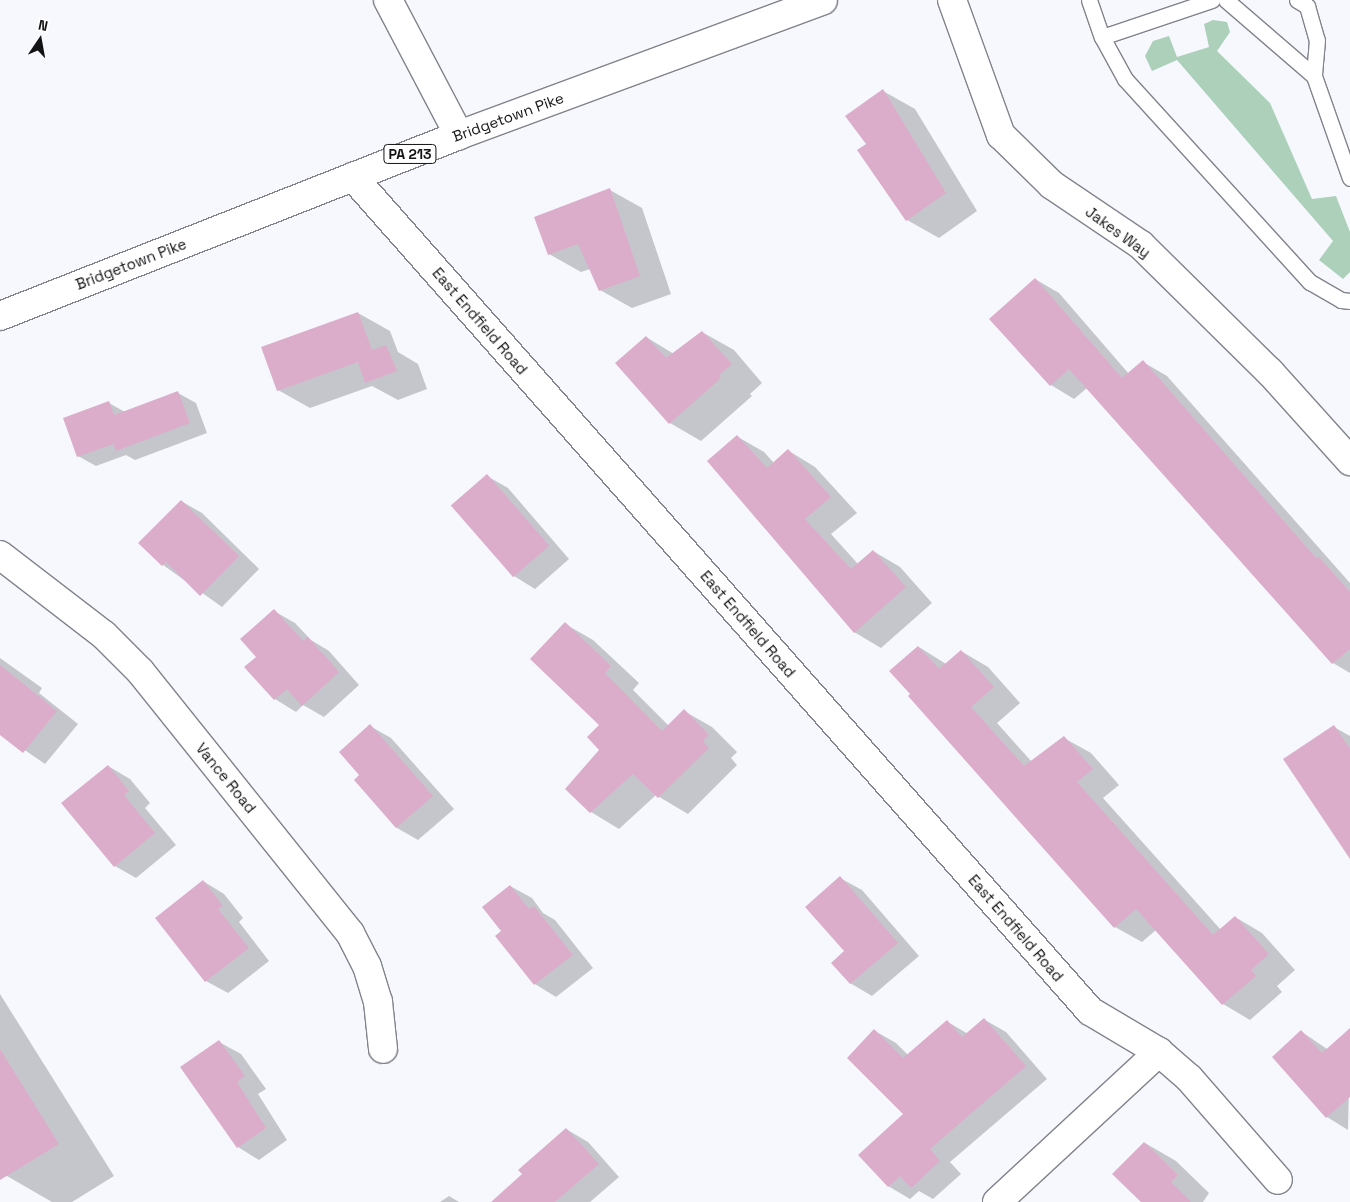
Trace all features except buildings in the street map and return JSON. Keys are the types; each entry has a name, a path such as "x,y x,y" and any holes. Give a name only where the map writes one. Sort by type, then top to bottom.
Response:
{"street":[{"path":"388,0 458,135"},
{"name":"Bridgetown Pike","path":"0,316 458,135 823,0"},
{"name":"Jakes Way","path":"952,0 1001,135 1052,185 1141,245 1270,372 1350,461"},
{"name":"East Endfield Road","path":"353,177 1090,1011 1159,1052 1189,1078 1278,1180"},
{"name":"Vance Road","path":"0,555 104,636 140,671 350,933 367,966 378,1002 383,1048"},
{"path":"997,1202 1159,1052"}],"lane":[{"path":"1089,0 1102,37 1125,79 1310,282 1341,300 1350,301"},
{"path":"1102,37 1212,0"},
{"path":"1226,0 1314,76"},
{"path":"1297,0 1307,6 1317,40 1314,76 1350,178"}],"green space":[{"path":"1213,20 1227,22 1230,32 1217,51 1270,103 1312,199 1336,196 1350,232 1350,272 1343,279 1319,260 1333,241 1177,60 1152,71 1145,56 1153,41 1169,36 1177,57 1209,47 1204,24"}]}
